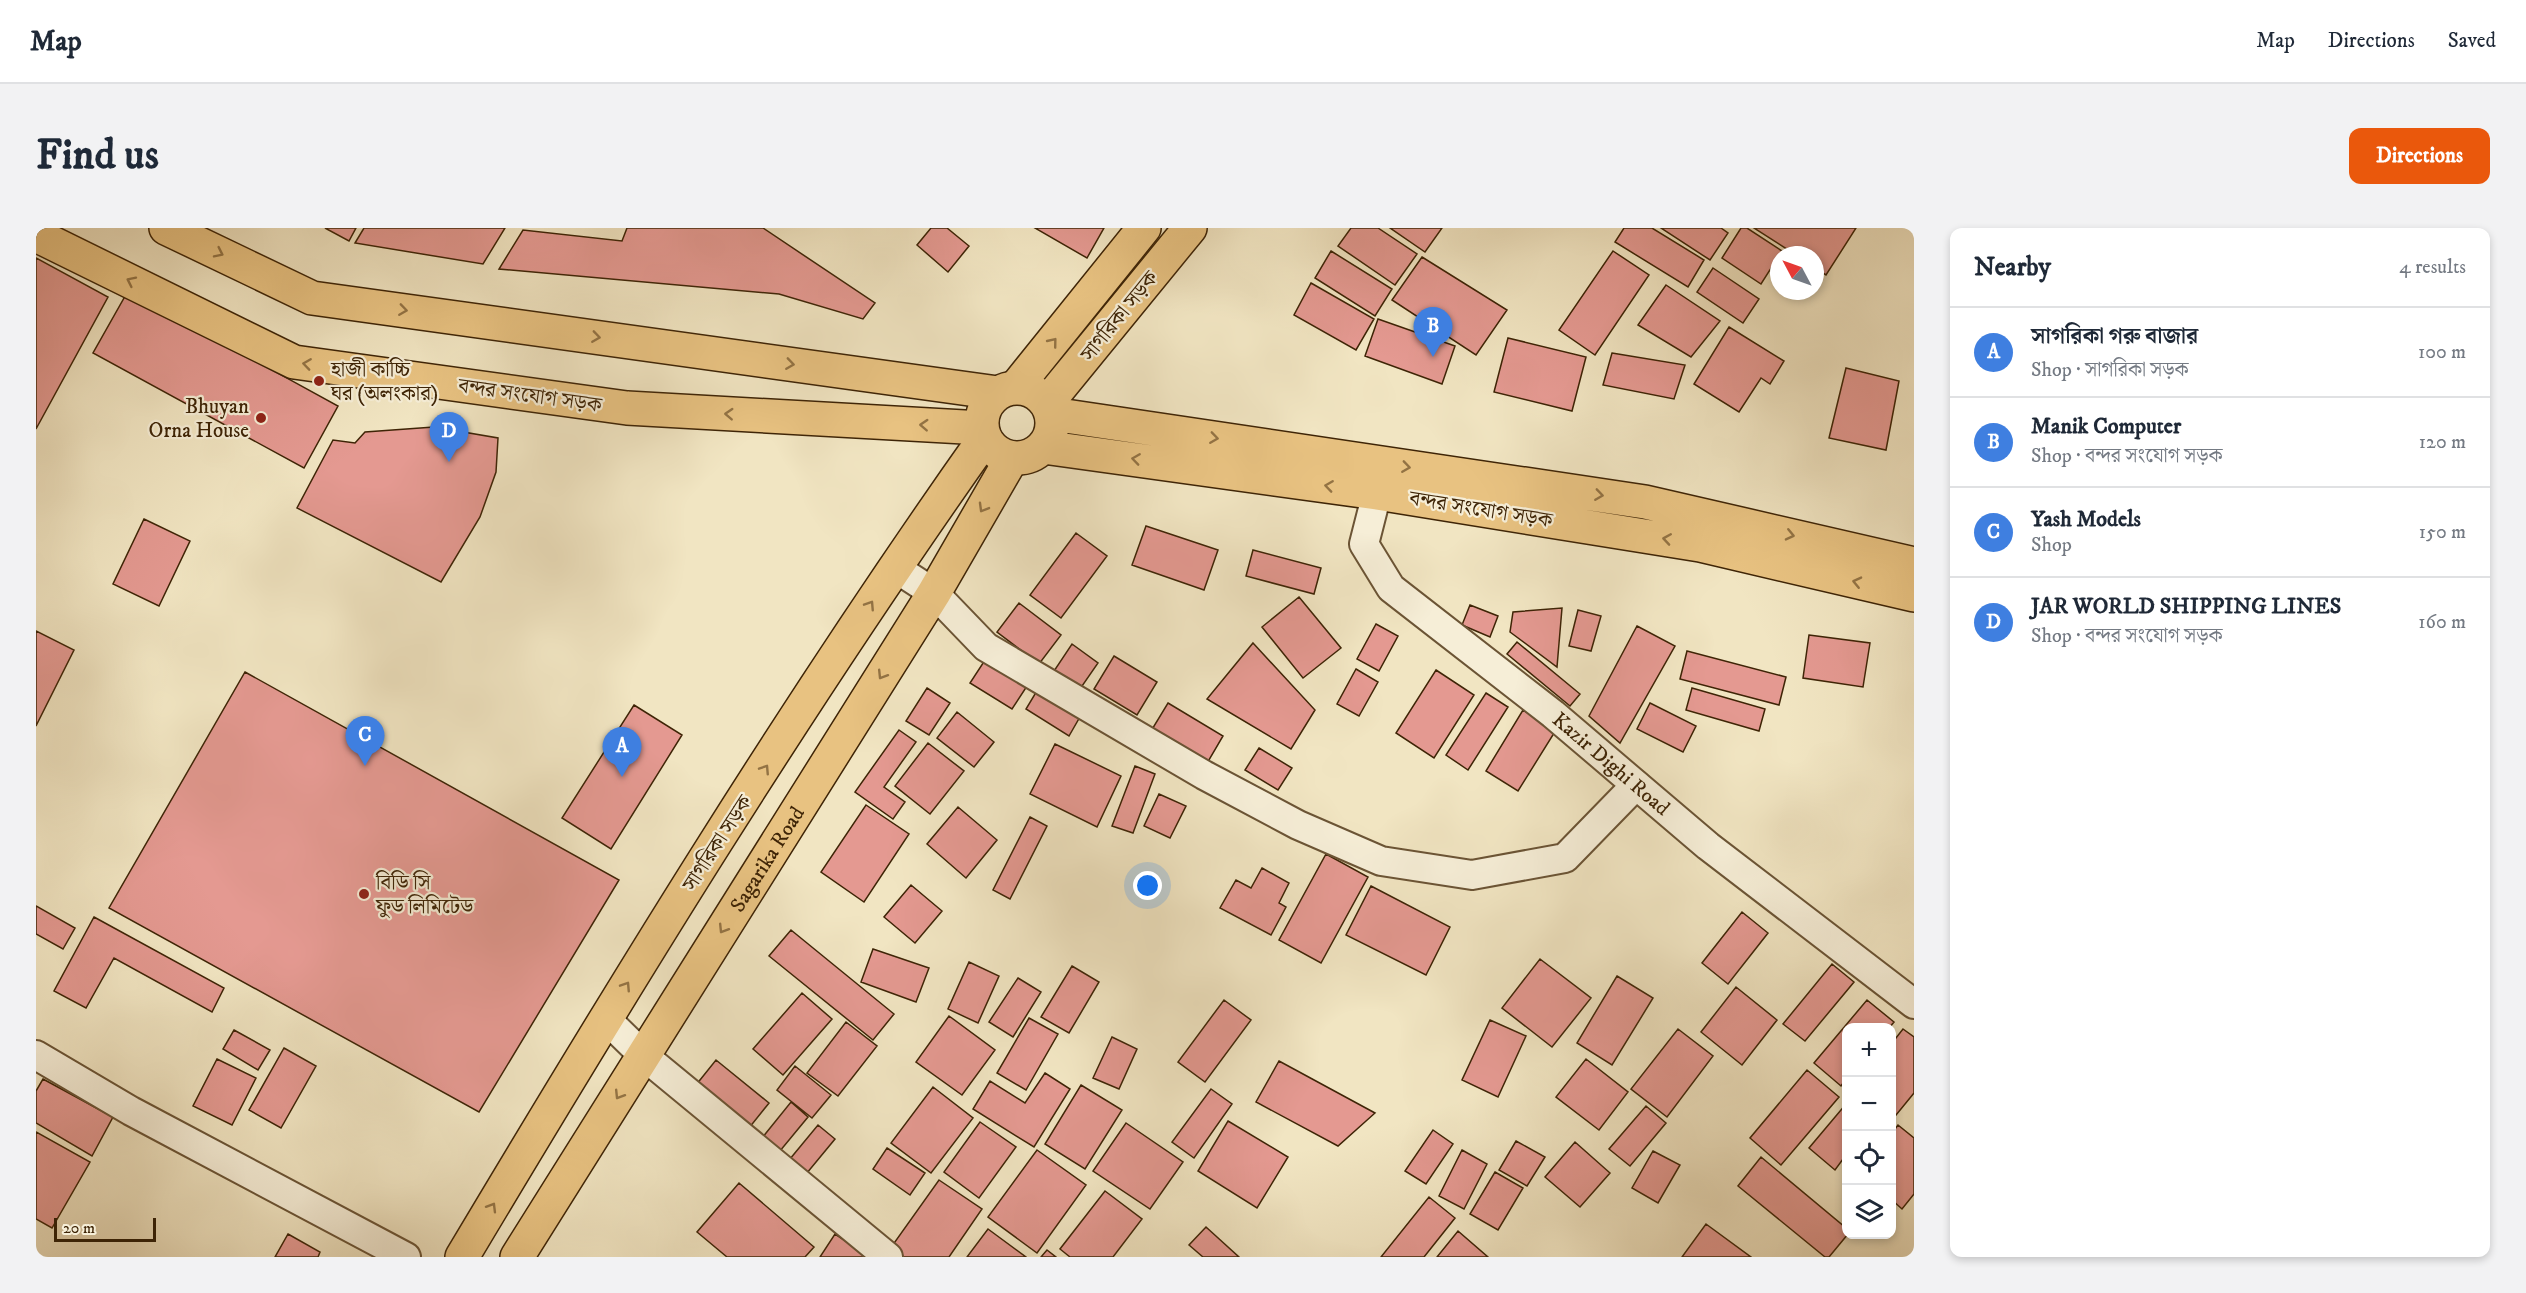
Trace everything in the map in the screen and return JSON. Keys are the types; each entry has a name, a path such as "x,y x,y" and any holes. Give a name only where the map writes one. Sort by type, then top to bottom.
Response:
{"main road":[{"path":"166,228 312,298 1007,390 1029,389 1049,409 1050,437 1043,447 1024,458 1012,458 1002,454 984,433 987,405 1007,390"},
{"name":"সাগরিকা সড়ক","path":"1007,390 1144,228"},
{"name":"সাগরিকা সড়ক","path":"1049,409 1190,228"},
{"name":"বন্দর সংযোগ সড়ক","path":"36,235 294,362 627,408 984,433"},
{"name":"বন্দর সংযোগ সড়ক","path":"1049,409 1645,502 1914,564"},
{"name":"সাগরিকা সড়ক","path":"462,1257 605,1018 894,567 984,433"},
{"name":"বন্দর সংযোগ সড়ক","path":"1043,447 1377,493 1700,545 1914,595"},
{"name":"Sagarika Road","path":"517,1257 934,593 1012,458"}],"street":[{"name":"Kazir Dighi Road","path":"1377,493 1364,544 1391,588 1553,714 1708,846 1914,1004"},
{"path":"894,567 934,593 986,648 1204,775 1298,825 1381,861 1472,875 1565,858 1636,785"},
{"path":"605,1018 644,1056 888,1257"},
{"path":"36,1054 132,1111 406,1257"}],"building":[{"path":"325,228 356,228 349,241"},
{"path":"364,228 505,228 483,264 355,243"},
{"path":"627,228 763,228 875,303 863,319 779,294 499,269 523,230 622,241"},
{"path":"931,228 947,228 969,246 948,272 917,245"},
{"path":"1035,228 1104,228 1087,258"},
{"path":"1351,228 1378,228 1417,254 1395,285 1338,246"},
{"path":"1390,228 1442,228 1425,252"},
{"path":"1624,228 1652,228 1704,260 1688,287 1615,242"},
{"path":"1661,228 1721,228 1728,233 1710,260"},
{"path":"1741,228 1747,228 1774,246 1770,246 1770,270 1761,284 1722,258"},
{"path":"1754,228 1856,228 1826,275 1824,274 1824,246 1782,246"},
{"path":"1331,251 1392,289 1375,316 1315,278"},
{"path":"1613,251 1649,275 1595,355 1559,330"},
{"path":"1422,257 1507,310 1476,355 1392,300"},
{"path":"36,258 108,297 36,429"},
{"path":"1713,268 1759,299 1743,323 1697,292"},
{"path":"1311,283 1374,319 1356,350 1294,315"},
{"path":"1666,285 1720,321 1691,357 1638,325"},
{"path":"128,291 338,406 304,468 93,353"},
{"path":"1378,319 1455,346 1442,384 1365,356"},
{"path":"1729,327 1784,361 1770,384 1761,378 1739,412 1694,384"},
{"path":"1508,338 1586,357 1572,411 1494,392"},
{"path":"1612,353 1685,365 1674,399 1603,385"},
{"path":"1846,368 1899,381 1886,450 1829,438"},
{"path":"434,427 498,438 496,472 480,517 441,582 297,508 333,440 355,443 365,432"},
{"path":"144,519 190,541 159,606 113,584"},
{"path":"1146,526 1218,550 1204,590 1132,565"},
{"path":"1076,533 1107,556 1061,618 1030,595"},
{"path":"1253,550 1321,568 1314,594 1246,576"},
{"path":"1299,597 1341,648 1303,678 1262,627"},
{"path":"1019,603 1061,635 1039,664 997,632"},
{"path":"1470,605 1498,616 1490,637 1462,625"},
{"path":"1562,608 1557,667 1510,632 1513,612"},
{"path":"1578,610 1601,616 1591,651 1569,646"},
{"path":"1376,624 1398,636 1379,671 1357,659"},
{"path":"1637,626 1675,646 1620,743 1589,716"},
{"path":"36,631 74,650 36,726"},
{"path":"1809,635 1870,643 1863,687 1803,678"},
{"path":"1517,642 1580,694 1570,706 1507,654"},
{"path":"1253,643 1315,710 1291,749 1207,699"},
{"path":"1072,644 1098,663 1080,689 1054,671"},
{"path":"1687,651 1786,677 1779,705 1680,679"},
{"path":"1114,656 1157,682 1137,715 1094,689"},
{"path":"987,657 1029,683 1012,709 970,683"},
{"path":"1356,669 1378,682 1359,716 1337,704"},
{"path":"1436,670 1474,695 1434,758 1396,733"},
{"name":"বিডি সি ফুড লিমিটেড","path":"245,672 619,880 479,1112 109,908"},
{"path":"927,688 950,703 929,735 906,721"},
{"path":"1692,688 1765,709 1759,731 1686,710"},
{"path":"1038,689 1081,715 1069,736 1026,709"},
{"path":"1486,693 1508,707 1468,770 1446,755"},
{"path":"1168,703 1223,736 1206,765 1151,731"},
{"path":"1650,703 1696,726 1683,752 1637,729"},
{"path":"634,705 682,735 611,849 562,818"},
{"path":"1523,710 1556,730 1518,791 1486,771"},
{"path":"957,712 994,742 974,767 937,738"},
{"path":"899,730 916,742 884,787 905,802 893,819 855,792"},
{"path":"928,743 964,771 930,814 895,786"},
{"path":"1055,744 1121,776 1097,827 1030,794"},
{"path":"1259,748 1292,768 1278,790 1245,770"},
{"path":"1135,766 1155,774 1133,833 1112,826"},
{"path":"1159,794 1186,806 1170,838 1144,826"},
{"path":"866,805 909,834 864,902 821,872"},
{"path":"958,807 997,840 966,878 927,844"},
{"path":"1030,817 1047,826 1010,899 993,890"},
{"path":"1326,854 1368,877 1321,963 1279,940"},
{"path":"1262,868 1289,883 1279,903 1286,907 1271,935 1220,908 1236,880 1251,888"},
{"path":"911,885 942,911 915,943 884,917"},
{"path":"1371,886 1450,927 1426,975 1346,935"},
{"path":"36,906 75,928 63,949 36,934"},
{"path":"1742,912 1768,933 1728,984 1702,963"},
{"path":"94,917 224,988 212,1012 114,958 86,1008 54,991"},
{"path":"791,930 894,1014 873,1040 769,956"},
{"path":"873,949 929,968 916,1002 861,982"},
{"path":"1540,959 1591,998 1552,1047 1502,1008"},
{"path":"969,962 999,976 978,1023 948,1009"},
{"path":"1832,964 1854,982 1805,1041 1783,1024"},
{"path":"1072,966 1099,982 1069,1033 1041,1017"},
{"path":"1617,976 1653,998 1612,1065 1577,1043"},
{"path":"1018,978 1041,992 1013,1037 989,1022"},
{"path":"1736,987 1777,1020 1742,1065 1701,1032"},
{"path":"802,993 832,1019 783,1075 753,1049"},
{"path":"1224,1000 1251,1020 1205,1082 1178,1062"},
{"path":"1867,1000 1894,1022 1893,1023 1848,1023"},
{"path":"949,1016 995,1050 962,1095 916,1062"},
{"path":"1029,1018 1058,1034 1026,1090 997,1073"},
{"path":"1490,1020 1526,1036 1498,1097 1462,1080"},
{"path":"846,1022 877,1046 838,1096 807,1073"},
{"path":"1678,1029 1713,1056 1667,1117 1631,1089"},
{"path":"1903,1029 1914,1037 1914,1093 1896,1115 1896,1077 1896,1038"},
{"path":"234,1030 270,1050 258,1070 223,1049"},
{"path":"1842,1030 1841,1086 1814,1063"},
{"path":"1112,1037 1137,1049 1119,1089 1093,1078"},
{"path":"284,1048 316,1066 281,1128 249,1110"},
{"path":"217,1059 256,1078 232,1125 193,1106"},
{"path":"1586,1059 1628,1092 1599,1130 1556,1097"},
{"path":"716,1060 769,1103 745,1133 692,1090"},
{"path":"1279,1061 1375,1113 1338,1146 1256,1102"},
{"path":"795,1066 831,1095 812,1118 777,1090"},
{"path":"1807,1070 1839,1097 1781,1165 1750,1138"},
{"path":"1045,1073 1070,1089 1034,1147 973,1109 990,1081 1025,1103"},
{"path":"43,1079 113,1117 92,1156 36,1123 36,1091"},
{"path":"1081,1085 1122,1110 1085,1169 1045,1144"},
{"path":"933,1087 973,1118 931,1173 891,1143"},
{"path":"1211,1089 1232,1104 1194,1158 1172,1142"},
{"path":"791,1102 808,1117 775,1157 758,1143"},
{"path":"1646,1106 1666,1123 1630,1166 1609,1149"},
{"path":"1842,1109 1842,1160 1835,1170 1809,1148"},
{"path":"1228,1121 1288,1157 1257,1208 1198,1171"},
{"path":"980,1122 1016,1147 979,1198 944,1172"},
{"path":"1126,1123 1183,1162 1150,1209 1093,1171"},
{"path":"818,1125 835,1139 802,1179 785,1165"},
{"path":"1898,1125 1914,1138 1914,1194 1902,1209 1896,1204 1896,1128"},
{"path":"1433,1130 1453,1144 1426,1184 1405,1171"},
{"path":"36,1132 90,1162 52,1228 36,1219"},
{"path":"1516,1141 1545,1157 1527,1186 1499,1170"},
{"path":"1575,1142 1610,1173 1580,1207 1545,1177"},
{"path":"887,1148 925,1173 910,1195 873,1169"},
{"path":"1037,1150 1086,1185 1037,1253 988,1217"},
{"path":"1462,1150 1487,1164 1464,1209 1439,1196"},
{"path":"1653,1151 1680,1165 1658,1203 1632,1188"},
{"path":"1761,1157 1842,1225 1842,1239 1844,1239 1829,1257 1825,1257 1738,1186"},
{"path":"1495,1172 1523,1188 1498,1230 1470,1214"},
{"path":"939,1180 982,1209 949,1257 892,1257 887,1253"},
{"path":"739,1183 814,1247 805,1257 727,1257 697,1232"},
{"path":"1105,1191 1142,1219 1113,1257 1070,1257 1060,1249"},
{"path":"1429,1197 1455,1218 1424,1257 1381,1257"},
{"path":"1706,1224 1751,1257 1682,1257"},
{"path":"1206,1227 1239,1257 1203,1257 1189,1245"},
{"path":"988,1229 1026,1257 967,1257"},
{"path":"1458,1231 1488,1257 1437,1257"},
{"path":"288,1234 320,1252 318,1257 275,1257"},
{"path":"835,1234 870,1257 820,1257"},
{"path":"1047,1250 1056,1257 1041,1257"}],"place":[{"name":"Manik Computer","path":"1433,357"},
{"name":"হাজী কাচ্চি ঘর (অলংকার)","path":"319,381"},
{"name":"Bhuyan Orna House","path":"261,418"},
{"name":"JAR WORLD SHIPPING LINES","path":"449,462"},
{"name":"Yash Models","path":"365,766"},
{"name":"সাগরিকা গরু বাজার","path":"622,777"},
{"name":"বিডি সি ফুড লিমিটেড","path":"364,894"}]}
